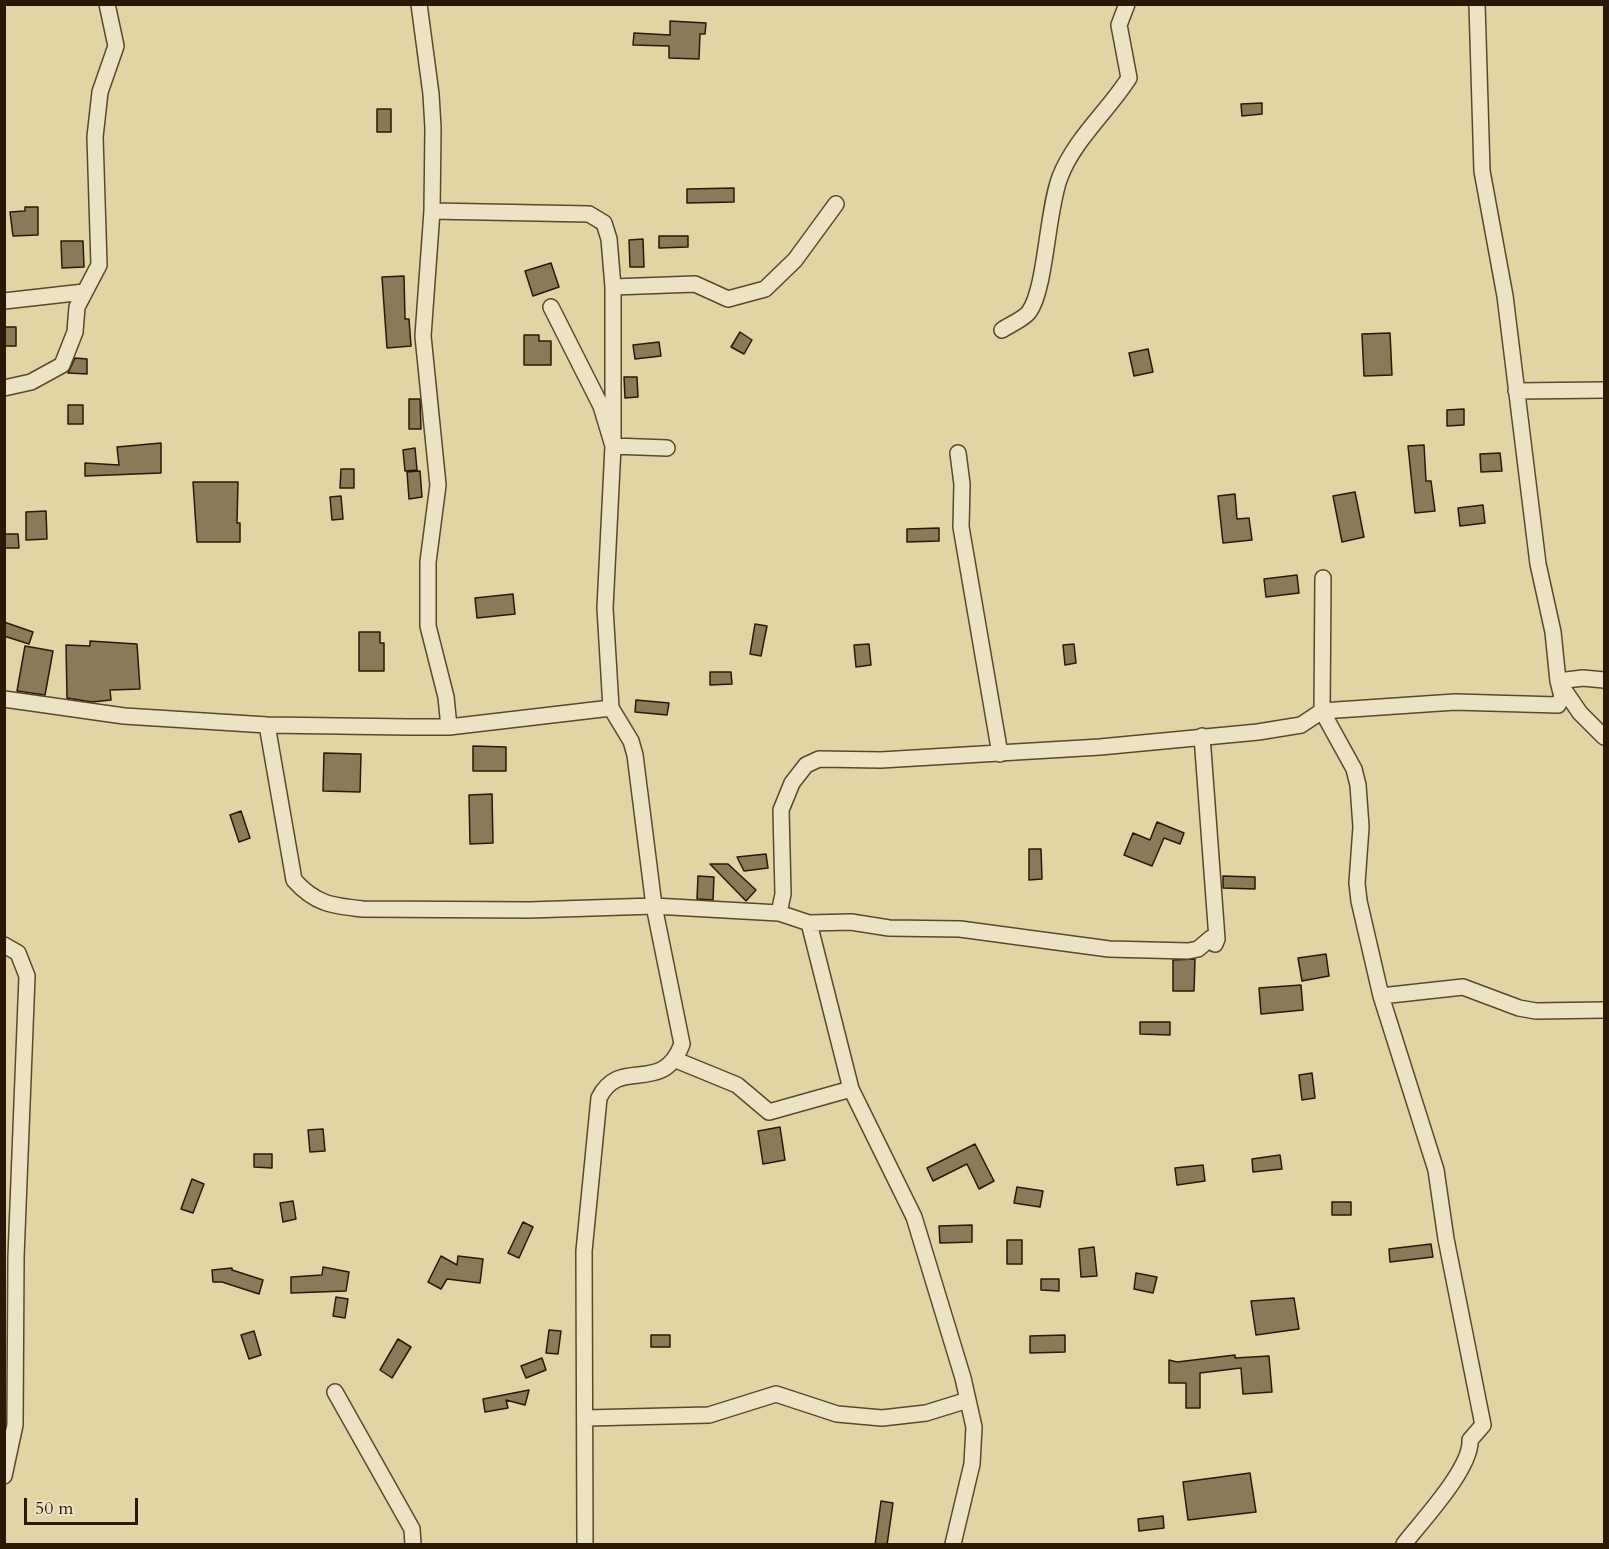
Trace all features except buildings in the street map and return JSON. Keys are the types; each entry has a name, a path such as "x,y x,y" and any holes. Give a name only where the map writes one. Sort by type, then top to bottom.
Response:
{"street":[{"path":"4,388 31,382 62,365 75,332 77,307 99,265 95,138 100,92 116,46 107,4"},
{"path":"419,4 431,94 432,211 423,336 438,484 428,562 428,626 446,697 449,728"},
{"path":"1002,330 1029,313 1038,285 1048,221 1060,176 1076,148 1114,101 1129,78 1119,25 1127,4"},
{"path":"779,913 783,894 781,810 792,783 806,765 819,759 881,760 1000,754 1258,732 1300,725 1322,711 1455,702 1558,705 1562,697 1553,632 1538,564 1506,296 1482,171 1477,4"},
{"path":"613,287 695,284 728,299 765,289 795,260 836,204"},
{"path":"432,211 589,214 604,224 609,239 613,287 613,446 605,608 611,708 631,741 634,754 654,906 682,1044 676,1060 664,1070 619,1078 610,1082 598,1098 584,1251 585,1545"},
{"path":"4,301 84,292"},
{"path":"551,307 601,406 613,446"},
{"path":"1516,391 1605,390"},
{"path":"613,446 668,448"},
{"path":"958,453 962,484 961,527 1000,754"},
{"path":"1323,578 1322,711 1350,760 1358,785 1361,827 1357,883 1381,996 1436,1170 1446,1239 1483,1425 1470,1440 1471,1450 1455,1477 1404,1545"},
{"path":"1558,681 1583,678 1605,680"},
{"path":"1558,681 1580,713 1605,736"},
{"path":"4,699 124,716 267,725 449,728 611,708"},
{"path":"267,725 294,880 309,897 340,907 529,910 654,906 779,913 809,923 851,922 889,928 960,929 1109,949 1188,951 1198,949 1211,938 1215,944 1217,939 1202,736"},
{"path":"809,923 851,1089 914,1217 951,1332 968,1400 974,1427 972,1464 953,1545"},
{"path":"4,945 18,953 27,976 16,1257 15,1425 4,1476"},
{"path":"1381,996 1463,987 1519,1008 1536,1011 1605,1010"},
{"path":"676,1060 737,1085 769,1112 851,1089"},
{"path":"335,1392 412,1529 413,1545"},
{"path":"586,1418 709,1416 776,1394 806,1406 837,1414 882,1418 926,1413 968,1400"}]}
